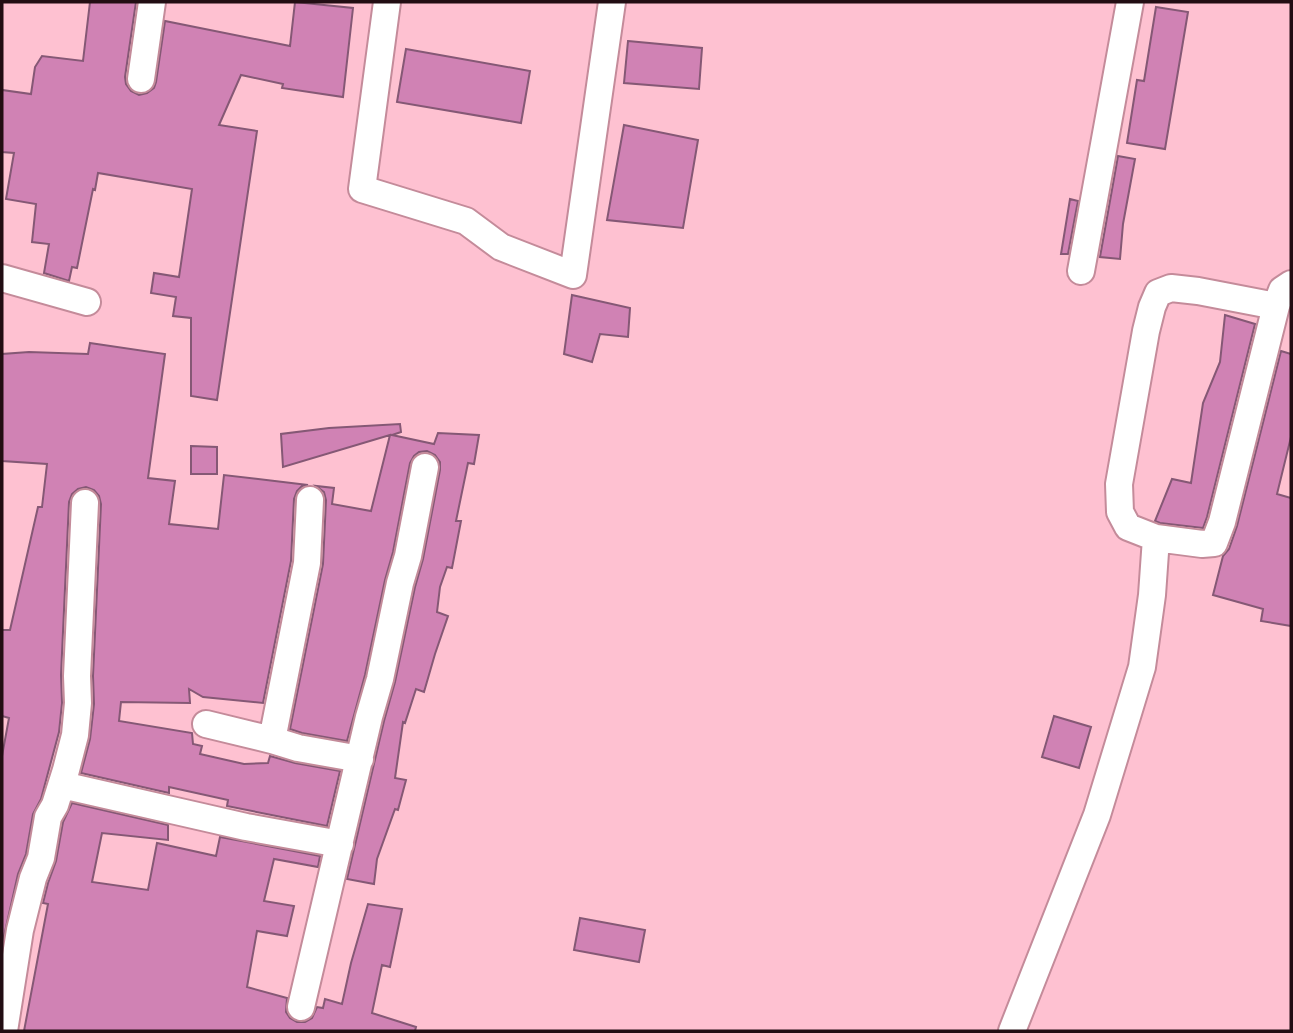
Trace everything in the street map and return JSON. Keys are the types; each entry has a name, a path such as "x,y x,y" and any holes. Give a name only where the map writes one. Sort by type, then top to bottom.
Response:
{"street":[{"path":"141,79 152,2"},
{"path":"387,2 362,189 466,221 501,247 573,275 612,2"},
{"path":"1081,271 1130,2"},
{"path":"2,278 87,302"},
{"path":"1276,306 1171,288 1158,293 1146,331 1119,484 1120,512 1128,527 1156,538 1214,543 1276,306 1282,290 1291,284"},
{"path":"301,1007 380,679 425,467"},
{"path":"272,740 307,563 310,500"},
{"path":"5,1031 20,930 41,858 48,817 62,785 75,735 85,503"},
{"path":"1012,1031 1097,815 1142,667 1152,595 1156,538"},
{"path":"206,724 298,748 360,760"},
{"path":"62,785 246,827 340,844"}],"building":[{"path":"90,2 136,2 125,77 131,91 139,95 154,88 165,21 290,46 295,2 353,8 343,97 282,88 283,84 241,75 219,125 257,131 217,400 191,396 191,318 173,316 176,297 151,293 154,273 179,277 192,189 98,173 77,268 72,267 69,281 44,273 49,244 32,242 36,204 6,199 14,153 2,152 2,90 31,94 35,67 42,56 83,61"},
{"path":"1156,7 1188,12 1165,149 1127,143 1137,80 1144,81"},
{"path":"628,41 702,48 699,89 624,83"},
{"path":"406,49 530,71 521,123 397,102"},
{"path":"624,125 698,140 683,228 607,220"},
{"path":"1118,156 1135,159 1123,224 1120,259 1100,257"},
{"path":"1070,199 1078,201 1068,254 1061,254"},
{"path":"572,295 630,308 628,337 600,334 592,362 564,354"},
{"path":"1225,315 1255,324 1207,517 1203,528 1160,523 1155,521 1172,479 1191,483 1203,403 1220,362"},
{"path":"90,343 165,354 148,478 175,481 169,524 218,529 224,475 308,485 297,491 294,499 291,561 263,703 203,697 189,689 190,703 121,702 119,721 192,733 193,744 202,746 200,754 244,764 268,763 270,756 340,771 327,826 227,806 228,800 169,787 169,793 81,773 90,739 94,704 101,504 94,490 86,487 78,489 69,502 59,732 41,799 33,814 26,854 18,874 2,945 2,756 9,718 2,716 2,630 10,630 38,507 42,507 47,464 2,461 2,354 88,354"},
{"path":"1281,351 1291,354 1291,437 1277,494 1291,498 1291,626 1261,621 1263,609 1213,595 1223,556 1229,549 1237,526"},
{"path":"400,424 401,432 392,435 434,444 438,433 479,435 474,464 468,463 456,521 461,521 452,568 447,567 440,587 437,612 448,616 424,692 416,689 405,723 403,722 395,778 406,780 398,810 395,809 377,859 374,884 347,879 423,559 440,462 435,455 427,451 419,452 410,463 393,552 347,741 290,729 323,564 326,500 324,492 316,486 334,488 332,504 371,511 390,435 283,467 281,434"},
{"path":"191,446 217,447 217,474 191,474"},
{"path":"1054,716 1091,727 1079,768 1042,757"},
{"path":"72,803 168,825 168,840 102,833 92,882 148,890 157,843 216,856 220,837 320,856 318,867 274,859 264,901 294,906 287,936 257,931 247,987 287,998 286,1012 297,1022 312,1018 317,1007 323,1008 325,999 342,1004 368,904 402,909 390,967 382,965 372,1013 416,1027 415,1031 24,1031 48,904 43,903 56,861 63,822"},
{"path":"580,918 645,930 639,962 574,950"}]}
